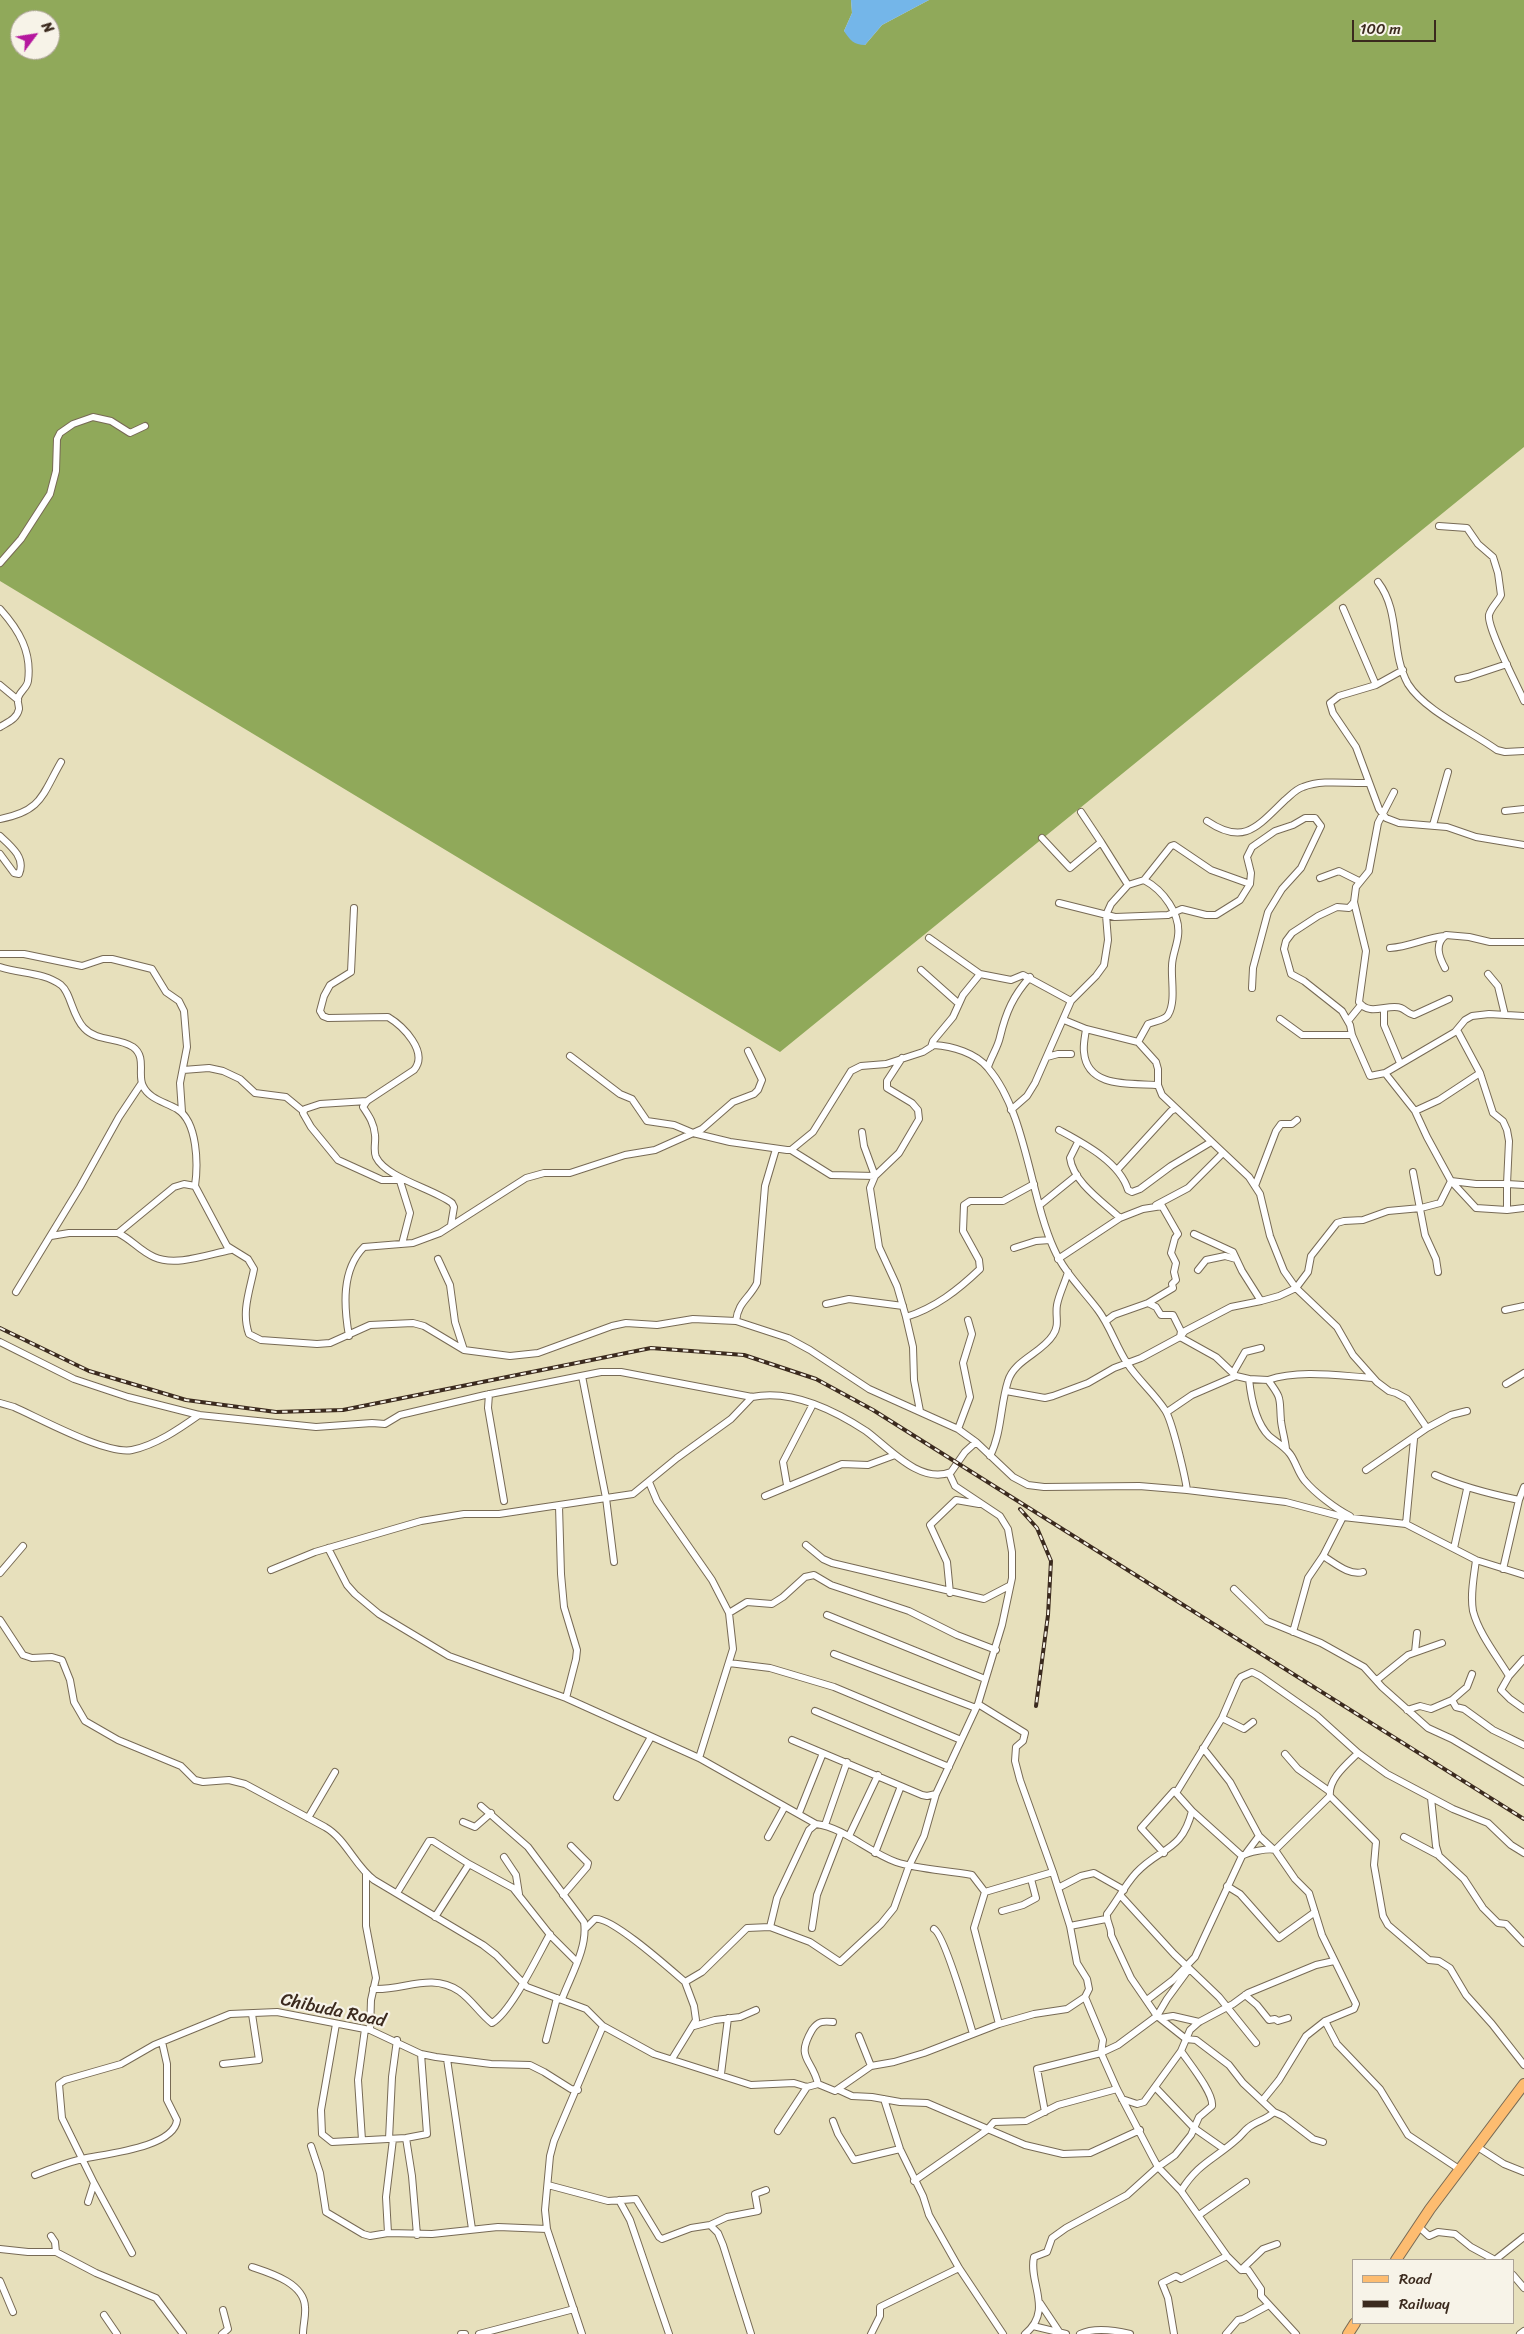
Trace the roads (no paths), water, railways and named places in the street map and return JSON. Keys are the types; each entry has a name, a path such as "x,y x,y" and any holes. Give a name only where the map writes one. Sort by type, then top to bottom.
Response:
{"main road":[{"path":"1397,2259 1459,2169 1524,2084"}],"street":[{"path":"0,563 21,539 50,494 56,471 57,439 60,433 73,424 93,417 111,421 130,433 145,426"},
{"path":"1439,526 1467,528 1478,544 1494,559 1501,595 1491,610 1489,619 1497,642 1524,701"},
{"path":"1378,582 1390,602 1403,670 1409,684 1419,697 1500,751 1524,751"},
{"path":"1343,608 1376,685"},
{"path":"0,609 16,628 28,656 28,682 18,700 18,711 15,717 0,727"},
{"path":"1458,679 1468,678 1507,664"},
{"path":"1403,670 1376,685 1339,696 1330,702 1334,713 1356,747 1383,816 1394,822 1447,827 1476,837 1524,845"},
{"path":"0,685 18,700"},
{"path":"0,820 21,813 33,807 42,799 61,762"},
{"path":"1433,825 1448,772"},
{"path":"1207,821 1226,832 1245,832 1261,822 1294,792 1303,787 1323,783 1369,783"},
{"path":"1348,1021 1361,1005 1360,997 1366,951 1354,902 1356,887 1369,871 1378,824 1394,792"},
{"path":"1505,811 1524,809"},
{"path":"1081,812 1128,885"},
{"path":"1059,903 1106,915 1127,917 1168,915 1182,908 1210,916 1216,915 1240,900 1250,884 1251,873 1247,857 1252,847 1275,831 1305,818 1316,820 1321,826 1302,866 1282,888 1268,912 1254,968 1252,988"},
{"path":"0,836 15,849 20,867 19,874 14,873 0,854"},
{"path":"1042,838 1070,868 1101,842"},
{"path":"1011,1110 1030,1091 1064,1020 1066,1008 1104,965 1108,940 1106,915 1111,904 1128,885 1144,880 1174,845 1211,870 1250,884"},
{"path":"1320,878 1339,870 1359,881"},
{"path":"1138,1042 1148,1024 1165,1018 1170,1010 1172,964 1178,936 1174,912 1164,896 1144,880"},
{"path":"1354,902 1349,908 1337,907 1298,928 1286,941 1284,949 1290,974 1304,981 1319,995 1339,1008 1348,1021 1370,1076 1385,1073 1457,1030 1465,1020 1472,1016 1524,1016"},
{"path":"354,908 351,972 330,985 324,996 320,1011 323,1016 328,1018 359,1019 388,1017 414,1043 419,1058 418,1065 414,1070 367,1101 363,1107 372,1121 376,1157 402,1180 452,1203 454,1207 452,1225"},
{"path":"1390,948 1408,946 1427,938 1454,934 1490,942 1524,942"},
{"path":"1444,936 1438,949 1445,968"},
{"path":"928,938 980,974 1011,980 1021,975 1030,977 1071,1001"},
{"path":"0,954 24,954 82,966 103,959 112,959 152,969 166,992 182,1005 187,1047 179,1094 182,1112 194,1139 197,1158 195,1186 221,1237 231,1250 248,1259 254,1269 246,1305 246,1322 249,1334 253,1337 261,1340 317,1344 330,1343 370,1325 413,1323 424,1326 464,1350 510,1356 538,1353 626,1323 657,1325 693,1319 736,1321 788,1338 810,1350 869,1389 958,1428 976,1442 1013,1477 1034,1486 1139,1486 1286,1502 1358,1520 1406,1524 1476,1560 1524,1575"},
{"path":"0,968 50,978 64,987 73,1012 88,1031 96,1036 125,1044 136,1050 142,1064 141,1084 119,1117 80,1188 16,1292"},
{"path":"921,970 958,1003"},
{"path":"931,1046 932,1041 953,1017 958,1003 980,974"},
{"path":"1488,974 1498,986 1504,1015"},
{"path":"988,1067 1014,996 1030,977"},
{"path":"1361,1005 1367,1008 1384,1010 1401,1008 1414,1014 1448,999"},
{"path":"1384,1010 1384,1025 1400,1063"},
{"path":"1280,1019 1302,1036 1352,1035"},
{"path":"1064,1020 1086,1029 1138,1042 1156,1062 1158,1085 1162,1095 1224,1153 1255,1186 1260,1194 1270,1236 1284,1270 1296,1288 1337,1327 1353,1354 1373,1378 1381,1386 1400,1395 1411,1403 1427,1428"},
{"path":"1086,1029 1084,1054 1087,1065 1094,1075 1113,1082 1158,1085"},
{"path":"1457,1030 1480,1073 1493,1113 1503,1121 1507,1130 1509,1141 1507,1210"},
{"path":"791,1150 813,1132 849,1073 861,1066 878,1066 919,1053 936,1045 964,1052 988,1067 1000,1085 1011,1110 1050,1240 1058,1259 1106,1321 1128,1364 1167,1412 1187,1490"},
{"path":"349,1336 344,1303 348,1280 356,1257 368,1246 402,1244 425,1240 526,1178 544,1173 570,1173 625,1155 655,1150 693,1134 711,1124 733,1102 749,1097 758,1090 762,1080 748,1051"},
{"path":"1047,1057 1058,1054 1071,1054"},
{"path":"570,1056 620,1094 632,1100 647,1121 674,1125 693,1134 730,1142 791,1150 831,1175 875,1176"},
{"path":"902,1058 887,1080 886,1088 912,1103 919,1113 919,1120 899,1153 875,1176 870,1188 879,1247 897,1286 913,1347 914,1380 920,1411"},
{"path":"184,1070 209,1068 223,1071 240,1080 255,1094 286,1097 303,1111 311,1127 338,1160 382,1180 402,1180"},
{"path":"1385,1073 1415,1111 1426,1137 1451,1181 1476,1208 1507,1210 1524,1208"},
{"path":"1415,1111 1439,1100 1480,1073"},
{"path":"141,1084 154,1098 182,1112"},
{"path":"303,1111 314,1105 367,1101"},
{"path":"1117,1170 1171,1111 1175,1109"},
{"path":"1255,1186 1276,1131 1281,1124 1292,1124 1297,1120"},
{"path":"1059,1130 1100,1156 1117,1170 1125,1179 1128,1190 1134,1192 1171,1166 1211,1142"},
{"path":"862,1132 864,1146 875,1176"},
{"path":"1078,1142 1070,1158 1077,1175 1120,1218"},
{"path":"736,1321 740,1304 757,1283 765,1186 776,1149"},
{"path":"1058,1259 1120,1218 1155,1206 1188,1188 1224,1153"},
{"path":"1413,1172 1425,1236 1436,1259 1438,1272"},
{"path":"1040,1205 1077,1175"},
{"path":"402,1180 410,1213 402,1244"},
{"path":"1451,1181 1476,1184 1524,1185"},
{"path":"1006,1391 1047,1398 1088,1383 1114,1368 1128,1364 1155,1351 1180,1337 1185,1331 1231,1307 1279,1296 1296,1288 1308,1272 1311,1256 1337,1223 1344,1220 1363,1220 1388,1211 1421,1208 1441,1202 1451,1181"},
{"path":"118,1233 174,1187 184,1184 195,1186"},
{"path":"906,1317 928,1310 950,1295 980,1269 979,1260 963,1231 964,1205 970,1201 1003,1201 1034,1184"},
{"path":"1106,1321 1114,1315 1148,1303 1173,1288 1172,1284 1176,1280 1174,1272 1176,1262 1171,1253 1178,1234 1162,1206 1158,1208 1155,1206"},
{"path":"51,1236 69,1233 118,1233 154,1257 175,1261 231,1250"},
{"path":"1194,1234 1233,1252 1261,1301"},
{"path":"1014,1248 1034,1242 1050,1240"},
{"path":"1198,1270 1206,1260 1225,1256 1236,1259"},
{"path":"438,1259 450,1285 455,1322 464,1350"},
{"path":"990,1456 998,1434 1008,1382 1014,1371 1051,1339 1055,1333 1058,1326 1057,1305 1068,1272"},
{"path":"826,1304 858,1299 903,1306"},
{"path":"1148,1303 1156,1307 1160,1315 1173,1315 1181,1331 1180,1337"},
{"path":"1505,1310 1524,1306"},
{"path":"958,1428 970,1397 963,1362 972,1334 968,1320"},
{"path":"1180,1337 1216,1357 1235,1374 1249,1378 1268,1380 1279,1376 1297,1375 1373,1378"},
{"path":"0,1342 84,1382 128,1397 199,1415 316,1427 366,1423 385,1424 400,1414 489,1394 582,1376 621,1372 752,1397 770,1394 789,1396 813,1404 866,1432 908,1466 929,1473 950,1473"},
{"path":"1167,1412 1192,1395 1235,1374 1245,1352 1261,1348"},
{"path":"1506,1384 1524,1373"},
{"path":"582,1376 606,1498 614,1562"},
{"path":"1249,1378 1255,1413 1268,1435 1286,1449 1296,1462 1305,1482 1341,1511 1358,1520"},
{"path":"1268,1380 1278,1393 1286,1449"},
{"path":"489,1394 488,1408 504,1501"},
{"path":"638,1492 677,1458 731,1419 752,1397"},
{"path":"0,1403 14,1406 96,1444 126,1451 163,1438 199,1415"},
{"path":"787,1485 784,1462 813,1404"},
{"path":"1366,1470 1414,1439 1427,1428 1451,1415 1467,1411"},
{"path":"1406,1524 1414,1439"},
{"path":"950,1473 965,1452 976,1442"},
{"path":"765,1496 787,1485 842,1464 868,1465 895,1455"},
{"path":"685,1982 702,1972 747,1928 770,1926 810,1942 842,1961 881,1924 894,1908 909,1866 924,1836 936,1794 977,1706 996,1650 1012,1578 1012,1552 1008,1529 1000,1516 956,1486 950,1473"},
{"path":"1435,1475 1467,1489 1479,1489 1519,1500"},
{"path":"650,1482 651,1491 712,1580 730,1614 733,1648 699,1758"},
{"path":"1503,1568 1524,1486"},
{"path":"1454,1548 1467,1489"},
{"path":"271,1570 328,1548 421,1520 464,1514 499,1514 651,1491"},
{"path":"950,1593 947,1562 930,1524 956,1500 980,1504"},
{"path":"559,1506 564,1607 577,1650 566,1698"},
{"path":"1293,1632 1308,1578 1323,1556 1343,1517"},
{"path":"806,1545 832,1564 901,1579 950,1593 984,1599 1009,1586"},
{"path":"0,1573 23,1546"},
{"path":"328,1548 347,1584 355,1594 386,1618 449,1656 566,1698 699,1758 784,1808 799,1813 816,1824 825,1825 849,1836 875,1853 909,1866 972,1875 985,1892"},
{"path":"1323,1556 1349,1572 1356,1574 1363,1572"},
{"path":"1476,1560 1472,1595 1474,1611 1489,1643 1509,1676"},
{"path":"730,1614 747,1602 772,1604 805,1578 814,1575 831,1585 909,1611 957,1635 996,1650"},
{"path":"1234,1589 1263,1618 1349,1657 1364,1667 1428,1728 1452,1739 1524,1782"},
{"path":"827,1615 985,1679"},
{"path":"0,1620 23,1655 32,1658 52,1657 62,1660 70,1680 74,1702 85,1721 118,1740 181,1766 195,1780 203,1782 221,1779 234,1781 331,1830 366,1874 496,1955 523,1984 536,1991 586,2008 603,2026 644,2049 672,2059 751,2085 794,2084 807,2087 818,2084"},
{"path":"1415,1652 1417,1633"},
{"path":"1377,1680 1400,1660 1415,1652 1442,1643"},
{"path":"832,2022 824,2021 816,2024 804,2045 806,2059 818,2084 832,2091 839,2090 871,2066 894,2062 924,2053 999,2024 1034,2014 1067,2008 1085,1997 1089,1989 1087,1979 1077,1963 1070,1926 1053,1872 1024,1795 1015,1761 1016,1747 1023,1741 1025,1734 977,1706 834,1654"},
{"path":"1524,1659 1509,1676 1501,1690 1524,1710"},
{"path":"729,1663 770,1668 834,1687 961,1740"},
{"path":"1274,1849 1267,1848 1260,1852 1245,1854 1192,1811 1176,1793 1222,1718 1241,1677 1252,1672 1273,1684 1317,1716 1358,1753 1387,1774 1430,1798 1488,1823 1511,1845 1524,1852"},
{"path":"1407,1710 1420,1706 1431,1709 1452,1700 1468,1685 1472,1674"},
{"path":"1452,1700 1456,1707 1464,1710 1493,1730 1524,1745"},
{"path":"815,1711 949,1767"},
{"path":"1222,1718 1244,1729 1253,1722"},
{"path":"616,1797 651,1737"},
{"path":"792,1740 927,1796 936,1794"},
{"path":"1203,1748 1230,1782 1259,1836 1274,1849 1295,1879 1309,1893 1322,1935 1356,2006 1325,2021 1306,2036 1280,2080 1262,2101"},
{"path":"799,1813 822,1753"},
{"path":"1274,1849 1330,1794 1340,1771 1358,1753"},
{"path":"1285,1754 1298,1769 1330,1794 1376,1842 1374,1865 1383,1916 1388,1924 1429,1960 1439,1962 1450,1968 1466,1995 1492,2024 1524,2066"},
{"path":"825,1825 847,1762"},
{"path":"308,1818 335,1772"},
{"path":"849,1836 878,1775"},
{"path":"875,1853 901,1786"},
{"path":"1164,1852 1141,1828 1174,1791"},
{"path":"1430,1798 1439,1856"},
{"path":"481,1806 508,1832 528,1847 563,1895 582,1917 585,1929 577,1962 559,1998 546,2040"},
{"path":"768,1837 784,1808"},
{"path":"1192,1811 1186,1831 1180,1839 1136,1872 1106,1914 1111,1935 1125,1961 1128,1972 1158,2017 1186,2039 1198,2042 1229,2065 1243,2083 1274,2112 1284,2116 1313,2139 1323,2142"},
{"path":"463,1822 475,1828 490,1813"},
{"path":"770,1926 777,1898 809,1830 816,1824"},
{"path":"812,1928 817,1895 841,1833"},
{"path":"1045,2112 1037,2069 1102,2053 1118,2046 1158,2017 1208,1932 1225,1896 1227,1886 1245,1854 1259,1836"},
{"path":"1404,1837 1439,1856 1464,1879 1483,1908 1498,1923 1506,1924 1524,1943"},
{"path":"397,1892 429,1841 436,1842 469,1864 513,1888 550,1934 577,1962"},
{"path":"563,1895 588,1867 588,1863 571,1846"},
{"path":"504,1857 516,1875 519,1894"},
{"path":"435,1917 469,1864"},
{"path":"985,1892 1053,1872"},
{"path":"1058,1888 1081,1876 1094,1873 1122,1893 1188,1968 1228,2007 1256,2043"},
{"path":"362,2140 358,2080 376,1978 366,1926 366,1874"},
{"path":"1002,1911 1023,1905 1036,1898 1031,1879"},
{"path":"1227,1886 1240,1894 1279,1938 1315,1912"},
{"path":"985,1892 974,1928 999,2024"},
{"path":"585,1929 595,1919 604,1919 630,1937 685,1982 694,2006 696,2020 672,2059"},
{"path":"1070,1926 1106,1919"},
{"path":"934,1929 941,1938 963,1999 972,2034"},
{"path":"373,1989 384,1990 426,1981 438,1982 457,1989 469,1998 492,2023 500,2016 523,1984 550,1934"},
{"path":"1122,2099 1140,2103 1144,2102 1181,2051 1192,2028 1199,2022 1228,2007 1245,1995 1316,1965 1334,1961"},
{"path":"1147,2000 1188,1968"},
{"path":"1245,1995 1257,2005 1269,2020 1275,2019 1278,2021 1288,2018"},
{"path":"1085,1997 1102,2040 1102,2053 1117,2089 1158,2167 1181,2191 1228,2256 1241,2270 1248,2270 1261,2289 1260,2296 1296,2334"},
{"path":"694,2026 699,2023 740,2017 756,2010"},
{"name":"Chibuda Road","path":"83,2159 62,2118 59,2084 65,2080 121,2064 154,2045 230,2014 286,2013 368,2029 397,2040 421,2054 492,2064 530,2065 571,2089 578,2090"},
{"path":"223,2064 259,2060 252,2014"},
{"path":"1158,2017 1173,2016 1199,2022"},
{"path":"721,2074 728,2018"},
{"path":"1325,2021 1337,2044 1380,2089 1408,2135 1459,2169"},
{"path":"336,2024 326,2072 321,2128 326,2139 332,2142 424,2136 428,2131 421,2054"},
{"path":"582,2334 547,2229 545,2210 550,2156 554,2142 568,2106 578,2090 603,2026"},
{"path":"859,2036 871,2066"},
{"path":"388,2232 386,2197 391,2139 392,2077 397,2040"},
{"path":"35,2175 83,2159 141,2147 165,2136 176,2125 176,2116 167,2100 167,2064 162,2042"},
{"path":"1025,2334 1033,2326 1040,2303 1032,2268 1034,2257 1047,2252 1052,2238 1066,2228 1127,2194 1175,2155 1194,2128 1198,2118 1210,2109 1212,2102 1194,2069 1181,2051"},
{"path":"448,2059 472,2229"},
{"path":"778,2131 807,2087"},
{"path":"1155,2087 1194,2128 1224,2149"},
{"path":"914,2181 987,2130 994,2122 1019,2123 1058,2105 1117,2089"},
{"path":"839,2090 852,2096 900,2102 927,2102 987,2130 1040,2150 1069,2154 1090,2153 1140,2130"},
{"path":"884,2099 900,2149 923,2196 929,2215 959,2268 1004,2334"},
{"path":"1181,2191 1209,2158 1224,2149 1248,2127 1268,2118 1274,2112"},
{"path":"833,2121 838,2134 854,2160 900,2149"},
{"path":"406,2138 412,2176 417,2235"},
{"path":"311,2146 320,2173 324,2208 329,2215 363,2234 375,2236 388,2232 417,2235 498,2227 547,2229"},
{"path":"1476,2146 1504,2164 1524,2172"},
{"path":"83,2159 132,2253"},
{"path":"1199,2215 1246,2182"},
{"path":"88,2202 94,2183"},
{"path":"548,2185 608,2200 636,2199 662,2239 727,2217 758,2211 755,2194 766,2190"},
{"path":"619,2200 630,2220 668,2334"},
{"path":"710,2224 718,2233 723,2245 751,2334"},
{"path":"1418,2226 1429,2236 1438,2232 1455,2234 1471,2248 1493,2259"},
{"path":"51,2236 55,2242 56,2252"},
{"path":"1496,2259 1524,2237"},
{"path":"1241,2270 1263,2249 1277,2244"},
{"path":"0,2249 56,2252 96,2273 156,2298 183,2334"},
{"path":"1174,2334 1167,2294 1162,2283 1176,2276 1180,2279 1228,2256"},
{"path":"252,2267 280,2278 299,2292 305,2305 303,2334"},
{"path":"871,2334 880,2316 880,2307 959,2268"},
{"path":"1514,2277 1524,2288"},
{"path":"1,2285 14,2312"},
{"path":"1040,2303 1063,2334"},
{"path":"1226,2334 1238,2320 1244,2319 1248,2314 1269,2305"},
{"path":"479,2334 503,2331 574,2309"},
{"path":"222,2334 228,2329 223,2310"},
{"path":"104,2315 117,2334"},
{"path":"1033,2326 1063,2334"},
{"path":"1080,2334 1096,2330 1116,2330 1130,2334"},
{"path":"1520,2334 1524,2331"}],"water":[{"path":"851,0 929,0 882,25 865,45 853,41 844,31 852,13"}],"railway":[{"path":"0,1328 89,1371 186,1400 276,1412 343,1410 651,1348 744,1355 816,1379 873,1410 1524,1819"},
{"path":"1020,1509 1037,1528 1051,1561 1048,1615 1036,1706"}]}
